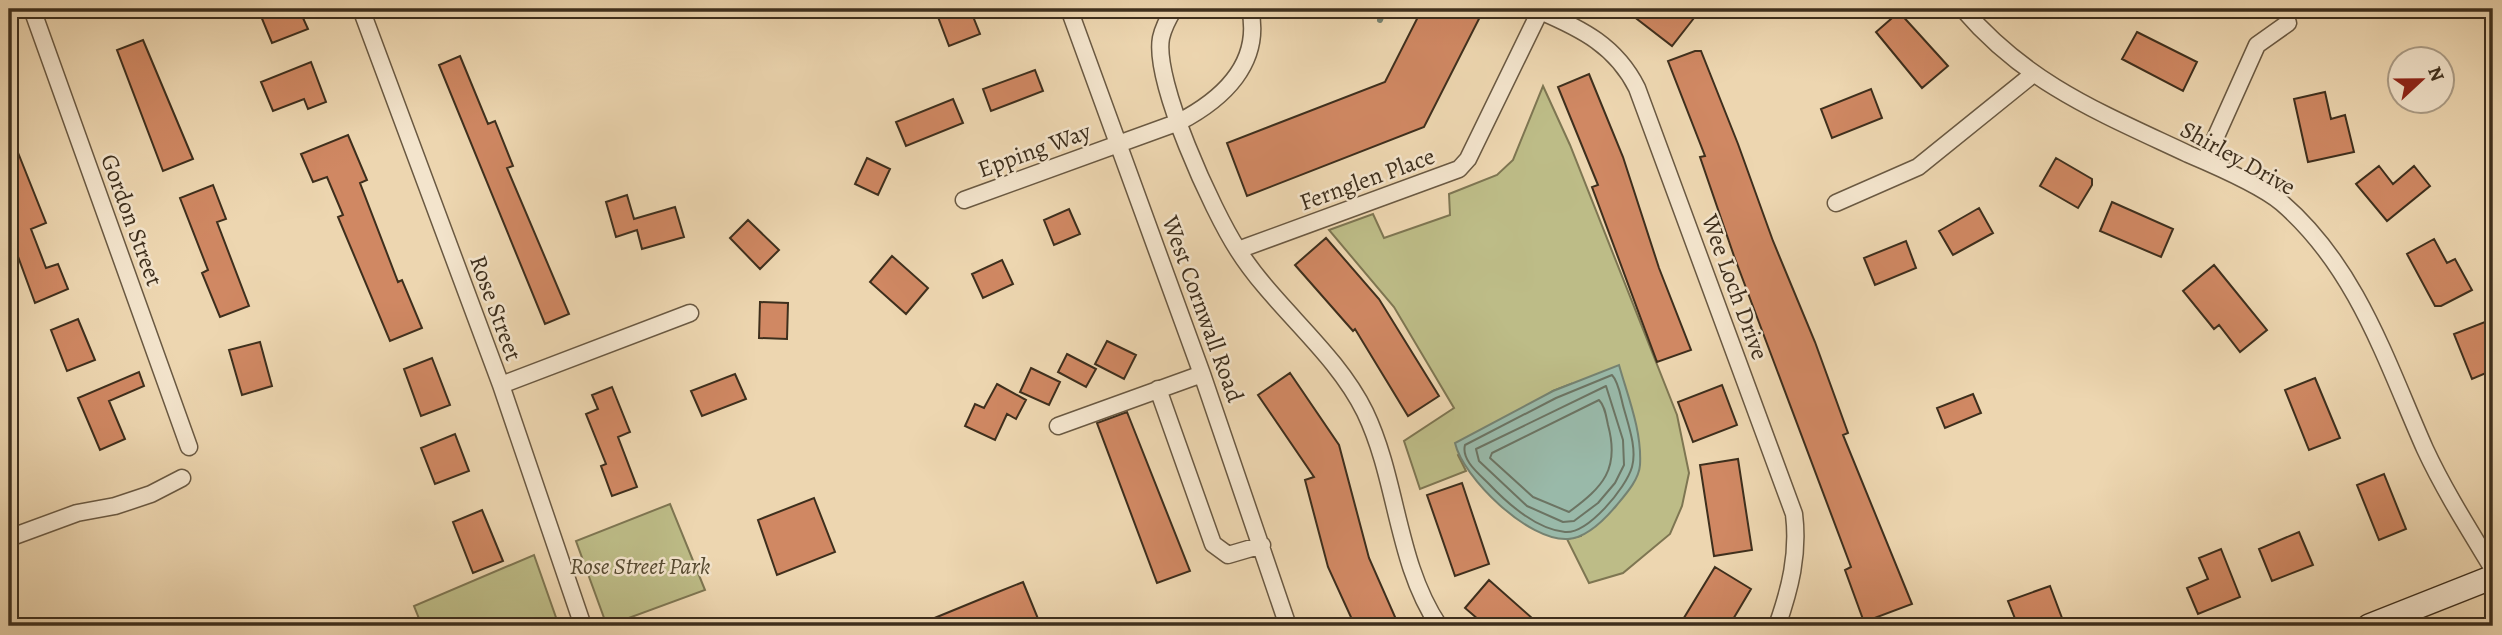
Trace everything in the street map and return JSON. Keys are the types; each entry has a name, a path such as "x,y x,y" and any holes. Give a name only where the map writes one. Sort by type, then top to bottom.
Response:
{"main road":[{"path":"2369,626 2493,577"}],"street":[{"name":"Gordon Street","path":"32,9 189,447"},
{"name":"Rose Street","path":"361,9 500,385 583,626"},
{"name":"West Cornwall Road","path":"1069,9 1202,374 1288,626"},
{"path":"1174,9 1161,38 1162,65 1179,121 1214,205 1238,250 1343,379 1363,408 1381,453 1411,569 1439,626"},
{"name":"Epping Way","path":"964,200 1179,121 1211,105 1235,79 1252,42 1250,9"},
{"name":"Shirley Drive","path":"1962,9 2032,75 2081,104 2205,161 2280,202 2329,251 2365,311 2427,452 2493,569"},
{"name":"Fernglen Place","path":"1238,250 1459,169 1468,159 1540,10"},
{"name":"Wee Loch Drive","path":"1540,10 1594,36 1620,59 1637,88 1794,514 1796,533 1793,570 1777,626"},
{"path":"2205,161 2257,45 2288,23"},
{"path":"1836,203 1918,167 2032,75"},
{"path":"500,385 690,313"},
{"path":"1058,426 1202,374"},
{"path":"1158,389 1213,544 1228,555 1262,545"},
{"path":"9,538 77,513 139,498 182,478"}],"green space":[{"path":"1543,86 1570,145 1677,415 1689,473 1682,506 1670,534 1623,573 1589,583 1567,539 1581,536 1571,384 1553,391 1458,455 1466,471 1420,489 1404,441 1454,408 1394,307 1329,230 1373,214 1384,238 1450,215 1449,194 1497,175 1513,160"},
{"name":"Rose Street Park","path":"670,504 705,590 607,626 576,541"},
{"name":"Rose Street Park","path":"534,555 559,626 422,626 414,606"}],"water":[{"path":"1619,365 1639,440 1640,465 1634,482 1606,516 1582,535 1568,539 1552,537 1535,530 1517,519 1484,490 1461,457 1455,443 1553,391"}],"building":[{"path":"258,9 299,9 308,29 272,43"},
{"path":"935,9 970,9 980,34 949,46"},
{"path":"1422,9 1484,9 1424,127 1247,196 1227,143 1385,82"},
{"path":"1624,9 1683,9 1694,18 1672,46"},
{"path":"1899,12 1948,66 1922,88 1876,32"},
{"path":"2137,32 2197,62 2183,91 2122,59"},
{"path":"143,40 193,159 163,171 117,50"},
{"path":"1701,51 1738,144 1848,433 1843,435 1912,604 1864,622 1845,570 1851,567 1734,256 1700,157 1705,156 1668,61"},
{"path":"460,56 488,124 495,121 513,166 507,168 569,314 545,324 439,65"},
{"path":"311,62 326,102 308,109 304,99 273,111 261,82"},
{"path":"1035,70 1043,91 991,111 983,89"},
{"path":"1589,74 1623,157 1659,268 1691,350 1657,362 1592,187 1598,185 1558,87"},
{"path":"1871,89 1882,118 1832,138 1821,109"},
{"path":"2325,92 2331,119 2345,115 2354,152 2308,162 2294,99"},
{"path":"953,99 963,123 906,146 896,122"},
{"path":"9,130 46,223 31,229 46,268 58,264 68,289 35,303 9,232"},
{"path":"348,135 367,180 360,183 398,282 402,280 422,328 390,341 338,217 343,215 327,177 313,182 301,154"},
{"path":"867,158 890,169 878,195 855,184"},
{"path":"2056,158 2092,179 2092,185 2078,208 2040,186"},
{"path":"2379,166 2393,184 2414,166 2430,186 2387,221 2356,184"},
{"path":"213,185 226,219 217,222 249,306 220,317 202,273 208,270 180,198"},
{"path":"627,195 634,219 675,207 684,237 642,249 637,230 616,237 606,202"},
{"path":"2112,202 2173,229 2161,257 2100,231"},
{"path":"1979,208 1993,233 1953,255 1939,231"},
{"path":"1069,209 1080,234 1054,245 1044,220"},
{"path":"748,220 779,250 760,269 730,238"},
{"path":"1326,238 1379,299 1439,396 1408,416 1355,329 1353,331 1295,265"},
{"path":"2434,239 2447,263 2455,259 2472,290 2441,306 2435,306 2407,254"},
{"path":"1906,241 1916,268 1875,285 1864,258"},
{"path":"892,256 928,288 906,314 870,282"},
{"path":"1002,260 1013,284 983,298 972,274"},
{"path":"2214,265 2267,330 2240,352 2219,325 2214,329 2183,291"},
{"path":"760,302 788,303 787,339 759,338"},
{"path":"78,319 95,360 67,371 51,330"},
{"path":"2490,320 2493,328 2493,370 2472,379 2454,334"},
{"path":"1107,341 1136,355 1124,379 1095,364"},
{"path":"260,342 272,386 242,395 229,350"},
{"path":"1067,354 1096,369 1086,387 1058,372"},
{"path":"432,358 450,405 421,416 404,369"},
{"path":"1031,368 1060,382 1049,405 1020,392"},
{"path":"139,372 144,386 109,401 125,439 100,450 78,398"},
{"path":"1290,373 1339,445 1369,558 1399,626 1355,626 1328,567 1305,480 1314,477 1258,395"},
{"path":"735,374 746,399 702,416 691,391"},
{"path":"2315,378 2340,438 2309,450 2285,390"},
{"path":"997,384 1026,400 1016,419 1007,414 995,440 965,426 975,404 984,408"},
{"path":"1722,385 1737,425 1693,442 1678,402"},
{"path":"612,387 630,432 618,437 637,487 612,496 601,466 606,464 586,414 598,409 592,395"},
{"path":"1973,394 1981,413 1945,428 1937,408"},
{"path":"1127,412 1190,571 1157,583 1097,423"},
{"path":"455,434 469,471 435,484 421,448"},
{"path":"1738,459 1752,550 1714,556 1700,465"},
{"path":"2384,474 2406,529 2379,540 2357,485"},
{"path":"1462,483 1489,564 1455,576 1427,495"},
{"path":"814,498 835,552 777,575 758,520"},
{"path":"482,510 503,561 473,573 453,522"},
{"path":"2299,532 2313,565 2272,581 2259,549"},
{"path":"2221,549 2240,597 2198,614 2187,588 2208,579 2199,558"},
{"path":"1715,567 1751,589 1729,626 1679,626"},
{"path":"1489,580 1541,626 1486,626 1465,608"},
{"path":"1023,582 1041,626 915,626 993,594"},
{"path":"2050,586 2065,626 2018,626 2008,601"}],"waterway":[{"path":"1380,20 1384,9"}]}
